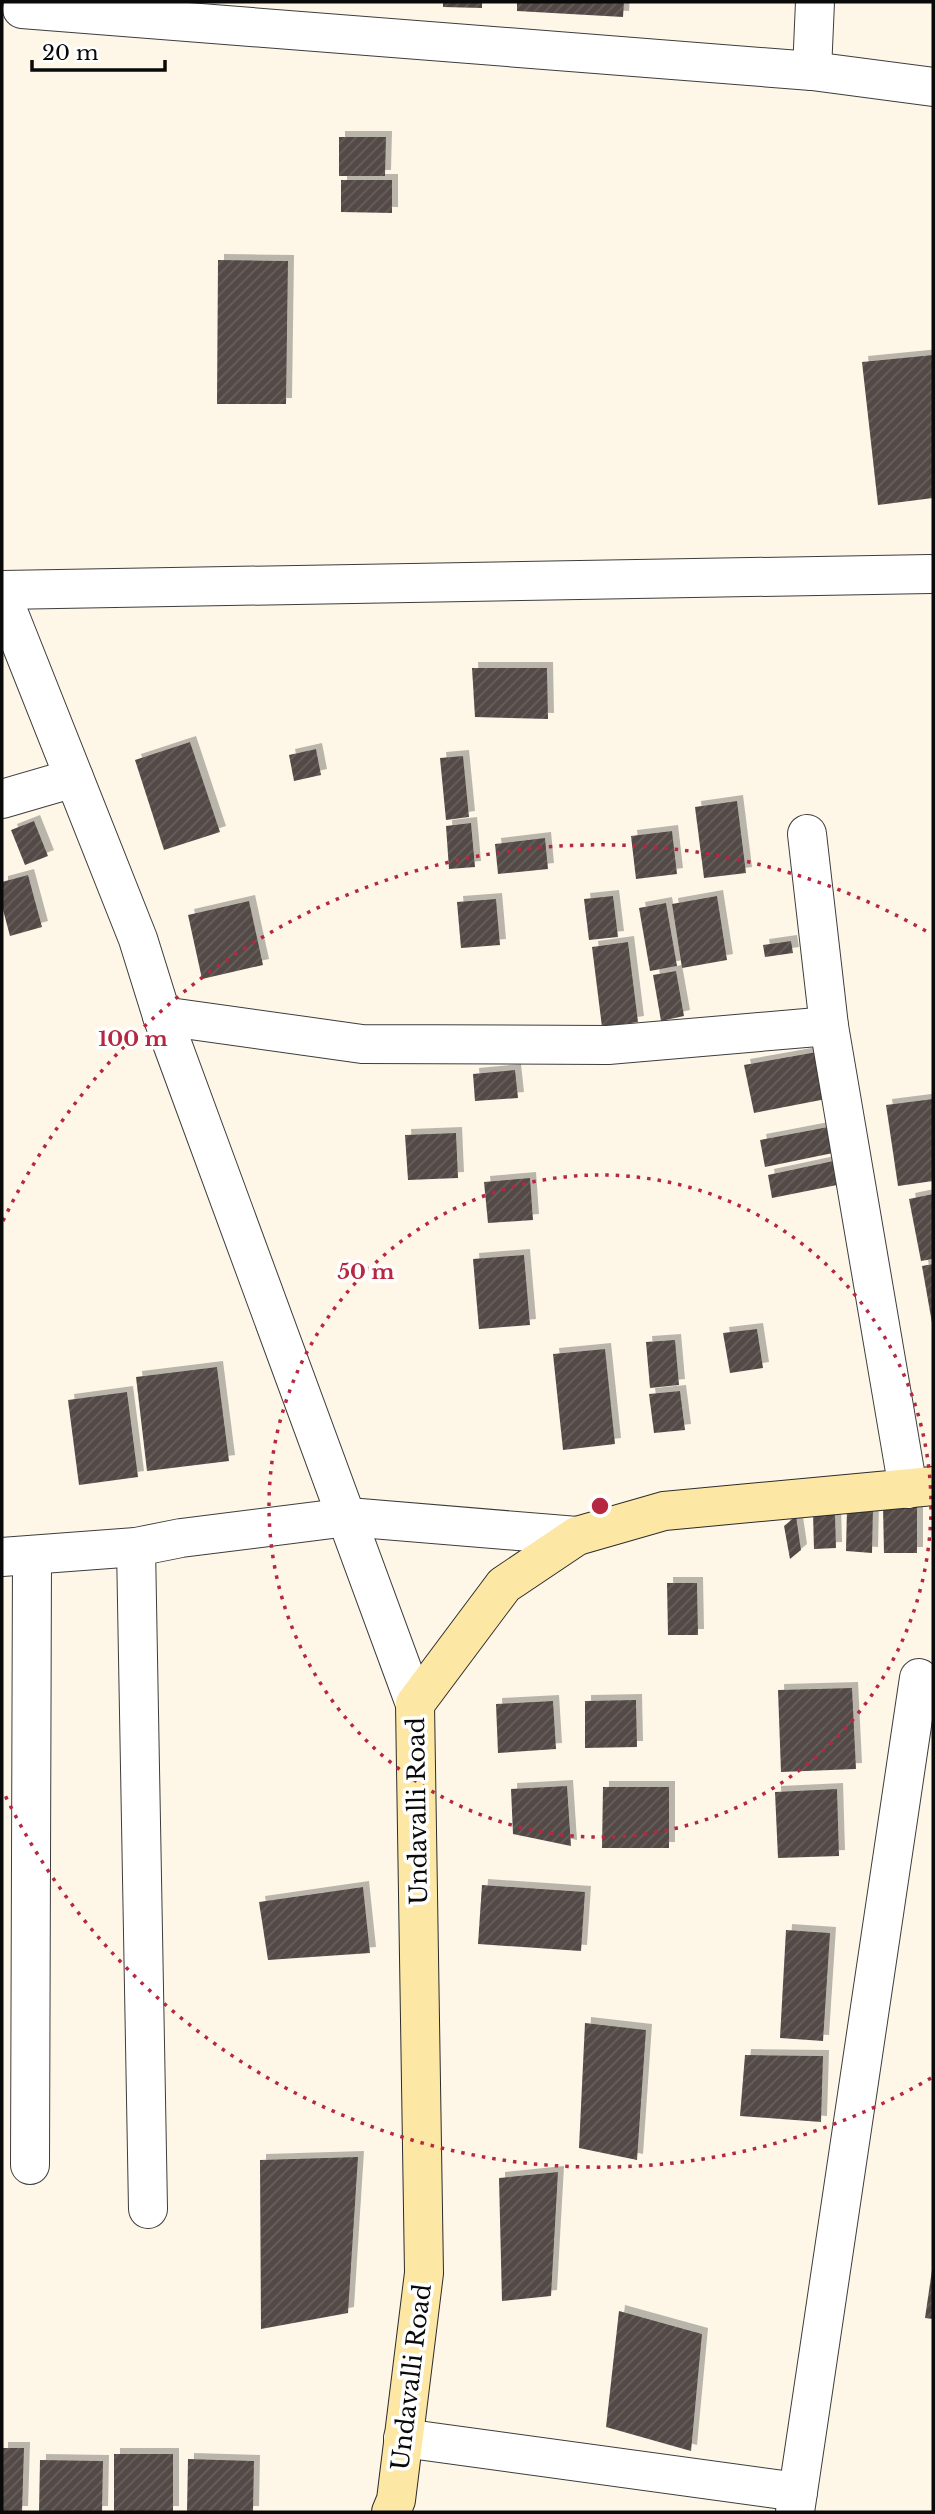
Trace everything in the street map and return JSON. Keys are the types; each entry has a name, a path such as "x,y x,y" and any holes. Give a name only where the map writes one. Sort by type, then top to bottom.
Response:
{"main road":[{"name":"Undavalli Road","path":"391,2512 396,2500 424,2273 415,1704 504,1585 577,1536 664,1511 921,1487"}],"street":[{"path":"812,71 815,2"},
{"path":"16,6 812,71 933,87"},
{"path":"2,590 930,574"},
{"path":"2,596 138,939 162,1016 415,1704"},
{"path":"2,799 74,778"},
{"path":"807,834 829,1026 921,1487"},
{"path":"162,1016 362,1044 608,1045 829,1026"},
{"path":"30,2165 17,1557 136,1547 181,1538 348,1517 577,1536"},
{"path":"136,1547 148,2210"},
{"path":"403,2438 796,2502 919,1678"}],"building":[{"path":"443,2 482,2 482,8 443,7"},
{"path":"517,2 624,2 623,17 517,11"},
{"path":"339,137 386,137 385,176 339,176"},
{"path":"341,180 392,180 392,213 341,212"},
{"path":"218,260 288,261 286,404 217,404"},
{"path":"933,355 933,498 878,505 862,362"},
{"path":"472,668 547,668 548,719 475,717"},
{"path":"190,742 220,832 164,850 135,760"},
{"path":"316,749 321,775 294,781 289,755"},
{"path":"463,756 469,817 446,820 440,758"},
{"path":"737,801 746,873 704,878 695,807"},
{"path":"34,821 48,856 25,865 11,830"},
{"path":"471,823 475,867 449,869 446,826"},
{"path":"672,831 677,874 636,879 631,836"},
{"path":"545,838 548,869 498,874 495,844"},
{"path":"28,875 42,927 10,936 2,906 2,882"},
{"path":"613,896 618,937 589,940 584,899"},
{"path":"717,896 727,960 682,968 672,904"},
{"path":"496,899 500,945 461,948 457,902"},
{"path":"249,901 263,965 202,979 188,915"},
{"path":"666,903 677,966 650,971 639,908"},
{"path":"791,941 793,953 765,957 763,945"},
{"path":"628,942 638,1022 602,1027 592,947"},
{"path":"676,971 684,1016 661,1021 653,975"},
{"path":"817,1052 826,1099 754,1113 744,1065"},
{"path":"515,1070 518,1098 475,1101 473,1074"},
{"path":"933,1099 933,1181 898,1186 886,1105"},
{"path":"828,1127 833,1153 765,1167 760,1140"},
{"path":"456,1133 458,1178 408,1180 405,1135"},
{"path":"838,1160 842,1184 772,1198 768,1175"},
{"path":"530,1178 533,1220 488,1223 484,1182"},
{"path":"933,1194 933,1259 921,1261 909,1199"},
{"path":"524,1255 530,1325 479,1329 473,1259"},
{"path":"933,1264 933,1323 932,1323 922,1266"},
{"path":"757,1329 763,1368 730,1373 723,1333"},
{"path":"675,1340 679,1385 650,1388 646,1342"},
{"path":"605,1349 615,1444 563,1450 553,1354"},
{"path":"217,1367 229,1461 147,1471 136,1377"},
{"path":"680,1391 685,1430 654,1433 649,1394"},
{"path":"127,1392 138,1477 79,1485 68,1400"},
{"path":"883,1506 917,1506 917,1553 884,1553"},
{"path":"847,1507 873,1508 872,1553 846,1551"},
{"path":"813,1513 835,1513 836,1548 814,1549"},
{"path":"796,1516 801,1550 790,1559 784,1526"},
{"path":"667,1583 697,1583 698,1635 668,1635"},
{"path":"852,1688 856,1769 781,1772 778,1690"},
{"path":"636,1700 637,1747 585,1748 585,1701"},
{"path":"553,1701 556,1749 498,1753 496,1704"},
{"path":"567,1786 571,1846 513,1834 511,1789"},
{"path":"603,1787 669,1787 669,1848 602,1848"},
{"path":"837,1789 839,1856 778,1858 775,1792"},
{"path":"482,1885 585,1892 581,1951 478,1944"},
{"path":"363,1887 370,1953 268,1960 259,1902"},
{"path":"786,1930 830,1933 823,2041 780,2038"},
{"path":"585,2023 646,2030 637,2160 579,2148"},
{"path":"745,2055 823,2056 821,2122 740,2116"},
{"path":"358,2157 348,2313 261,2329 260,2160"},
{"path":"558,2172 551,2296 502,2301 499,2178"},
{"path":"933,2270 933,2319 925,2318"},
{"path":"619,2311 702,2334 691,2451 606,2427"},
{"path":"2,2448 24,2448 22,2512 2,2512"},
{"path":"114,2454 173,2454 173,2512 114,2512"},
{"path":"188,2459 254,2461 253,2512 187,2512"},
{"path":"40,2460 103,2461 102,2512 39,2512"}]}
